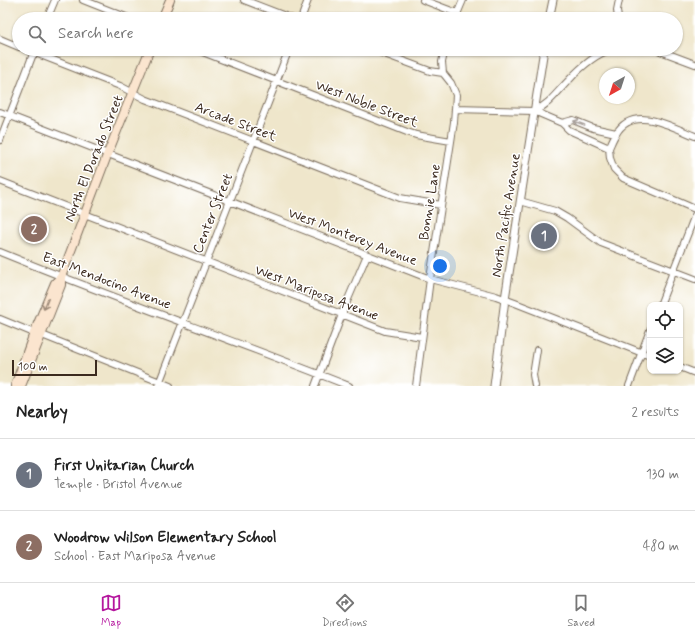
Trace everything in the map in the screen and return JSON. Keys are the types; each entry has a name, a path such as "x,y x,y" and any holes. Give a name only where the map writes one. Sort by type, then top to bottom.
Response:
{"main road":[{"path":"165,12 170,0"},
{"name":"North El Dorado Street","path":"21,386 55,283 61,277 108,153 147,56"},
{"name":"North El Dorado Street","path":"15,386 38,334"}],"street":[{"path":"50,12 55,0"},
{"path":"84,0 114,12"},
{"path":"244,0 275,12"},
{"path":"304,12 308,0"},
{"path":"423,0 448,12"},
{"path":"458,12 463,0"},
{"path":"550,12 553,0"},
{"path":"617,12 619,0"},
{"path":"0,39 12,44"},
{"path":"0,140 33,56"},
{"name":"Arcade Street","path":"47,56 120,86 145,99 406,200 441,205"},
{"name":"West Noble Street","path":"213,56 416,135 451,141"},
{"name":"Center Street","path":"158,384 286,56"},
{"path":"390,56 430,71 443,73 442,62 443,56"},
{"name":"North Pacific Avenue","path":"494,386 505,299 543,56"},
{"path":"534,111 541,108 586,64 598,56"},
{"path":"674,56 695,64"},
{"name":"Bonnie Lane","path":"416,386 455,109 456,95 451,83 443,73"},
{"path":"455,109 534,111 562,123 568,130 609,148"},
{"name":"West Monterey Avenue","path":"0,112 430,279 505,299 647,354"},
{"path":"695,136 653,120 643,119 629,122 616,133 609,148 610,158 614,169 623,178 695,208"},
{"path":"562,123 573,120 593,128 616,133"},
{"name":"West Mariposa Avenue","path":"0,181 384,331 422,337"},
{"path":"520,201 554,212 567,218 601,243 695,279"},
{"path":"661,302 695,215"},
{"name":"East Mendocino Avenue","path":"0,252 61,277 349,386"},
{"path":"315,386 342,314 367,255"},
{"path":"0,320 38,334 158,384 170,386"},
{"path":"629,386 647,338"},
{"path":"535,386 533,375 537,350"},
{"path":"683,368 695,373"}],"place":[{"name":"Woodrow Wilson Elementary School","path":"34,229"},
{"name":"First Unitarian Church","path":"544,236"}]}
